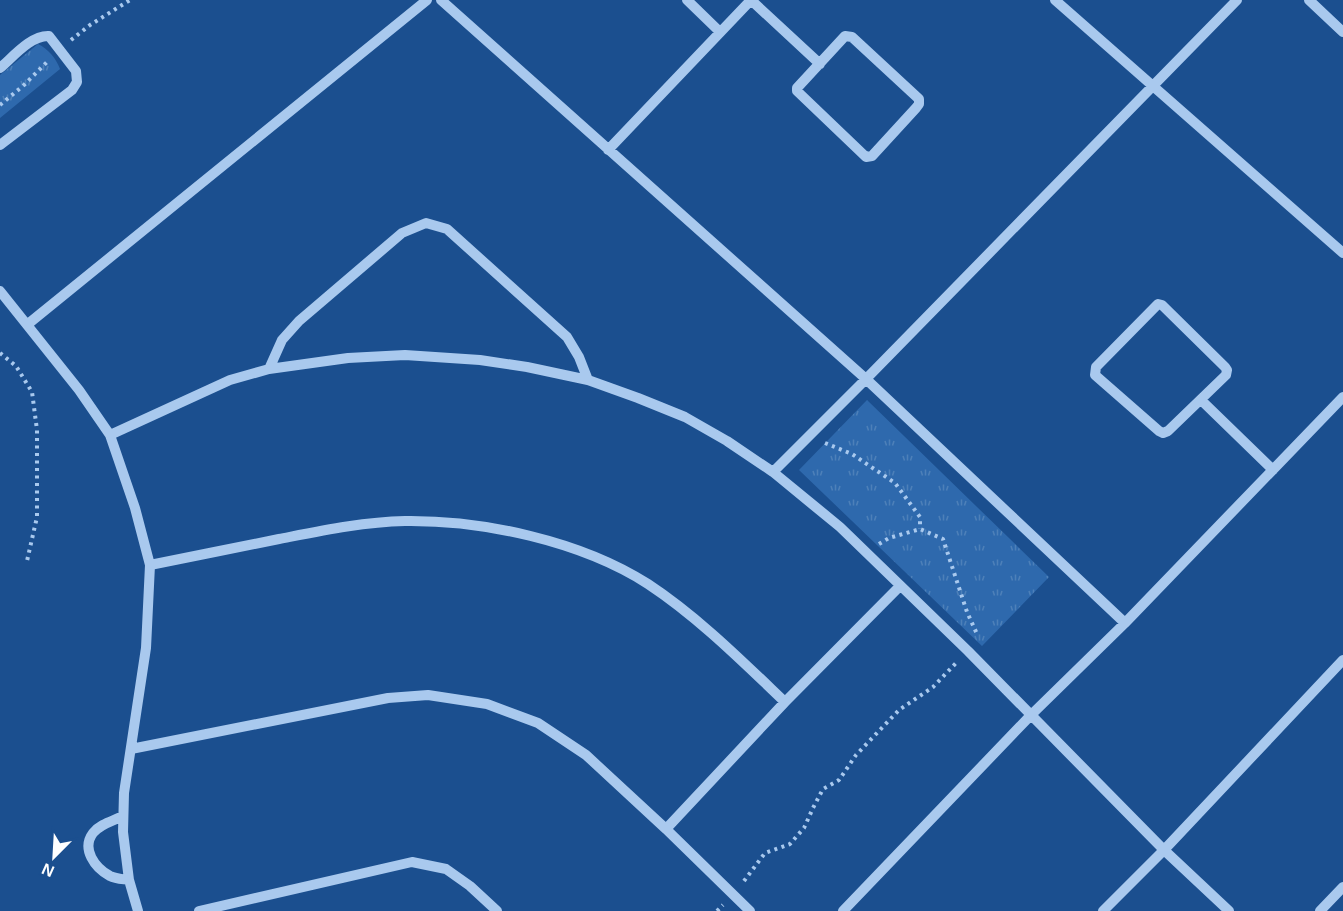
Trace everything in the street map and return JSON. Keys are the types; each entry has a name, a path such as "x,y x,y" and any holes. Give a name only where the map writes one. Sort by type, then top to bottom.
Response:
{"street":[{"path":"28,324 427,0"},
{"path":"441,0 866,379 1125,623"},
{"path":"687,0 720,32"},
{"path":"608,150 751,0 820,64"},
{"path":"1055,0 1343,253"},
{"path":"773,472 1237,0"},
{"path":"1309,0 1343,32"},
{"path":"0,68 34,39 49,36 76,71 77,82 72,90 0,145"},
{"path":"845,36 852,37 919,99 919,104 872,156 866,157 798,93 797,88 820,64 845,36"},
{"path":"269,369 282,340 299,321 402,233 426,223 447,230 567,337 579,357 588,380"},
{"path":"0,291 79,390 110,435 135,508 150,565 146,648 124,793 123,816 129,880 138,911"},
{"path":"1162,305 1227,370 1226,375 1201,400 1163,433 1094,372 1155,306 1162,305"},
{"path":"110,435 230,380 269,369 348,358 405,355 480,360 588,380 685,417 727,441 773,472 840,526 968,651 1164,850 1229,911"},
{"path":"843,911 1031,715 1125,623 1343,397"},
{"path":"1201,400 1273,470"},
{"path":"150,565 338,527 404,521 465,524 523,534 564,546 607,563 647,584 726,646 785,702"},
{"path":"666,829 785,702 900,586"},
{"path":"1103,911 1164,850 1343,660"},
{"path":"131,748 388,698 428,695 487,704 538,723 586,755 750,911"},
{"path":"123,816 99,827 88,843 90,858 99,869 112,877 129,880"},
{"path":"199,911 412,862 446,869 470,886 496,911"},
{"path":"1320,911 1343,887"}],"path":[{"path":"0,352 16,366 32,392 38,430 37,517 27,561"},
{"path":"809,436 852,454 895,483 920,518 920,529"},
{"path":"717,911 765,853 790,844 804,828 823,789 839,780 856,755 899,710 933,687 968,651 977,634 967,612 943,539 920,529 889,538 866,552"}],"green space":[{"path":"38,44 51,54 60,69 0,118 0,75"},
{"path":"867,400 1049,577 982,646 799,470"}]}
